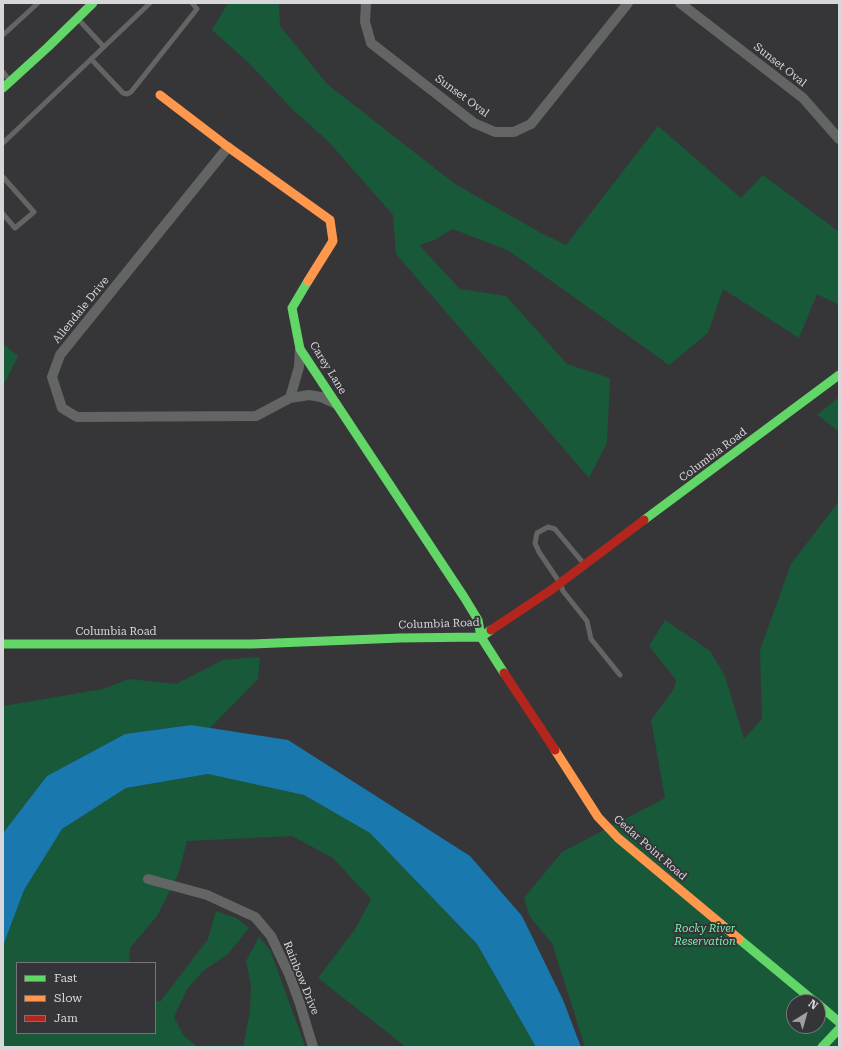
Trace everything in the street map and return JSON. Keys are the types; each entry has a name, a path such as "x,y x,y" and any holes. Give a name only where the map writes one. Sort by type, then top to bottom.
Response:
{"street":[{"path":"6,85 93,3"},
{"name":"Sunset Oval","path":"366,3 365,22 372,43 474,123 495,132 514,132 531,124 628,3"},
{"name":"Sunset Oval","path":"680,3 803,98 839,139"},
{"name":"Carey Lane","path":"160,95 228,147 330,220 333,241 292,308 300,349 468,603 478,620 481,637"},
{"name":"Allendale Drive","path":"228,147 60,355 52,377 62,408 77,417 256,416 290,398 309,395 320,397 336,404"},
{"path":"290,398 299,368 300,349"},
{"name":"Columbia Road","path":"3,644 252,644 400,638 481,637 560,583 839,375"},
{"name":"Cedar Point Road","path":"481,637 598,817 618,838 805,994"},
{"name":"Rainbow Drive","path":"148,879 207,895 255,917 270,936 289,974 313,1047"},
{"path":"826,1011 839,1022"},
{"path":"822,1047 839,1029"}],"lane":[{"path":"3,35 38,3"},
{"path":"3,143 150,3"},
{"path":"91,59 123,93 127,94 131,92 197,9 192,3"},
{"path":"77,18 104,47"},
{"path":"3,72 6,85"},
{"path":"3,177 34,212 16,228 3,214"},
{"path":"584,565 555,529 548,527 540,531 536,536 536,547 560,583 563,591 587,621 591,639 620,675"}],"green space":[{"path":"228,3 279,3 280,26 327,84 455,184 541,233 566,245 658,126 741,198 763,175 839,232 839,305 817,294 799,338 723,289 708,333 669,365 509,251 453,229 434,240 419,245 460,289 506,296 567,364 610,378 607,443 589,478 396,254 393,215 328,141 291,108 250,64 212,30"},
{"path":"3,344 18,356 3,386"},
{"path":"839,397 839,431 817,415"},
{"name":"Rocky River Reservation","path":"839,501 839,1047 585,1047 552,943 530,917 524,898 562,852 665,798 651,720 674,689 676,680 649,646 665,620 710,651 725,676 744,739 762,719 760,650 791,564"},
{"path":"260,657 258,679 210,728 191,725 125,734 47,776 3,833 3,706 103,689 129,679 176,684 223,660"},
{"path":"208,774 304,795 370,833 477,944 536,1047 406,1047 318,978 356,928 371,899 333,858 292,836 187,841 178,875 157,916 130,948 129,962 16,962 16,1034 156,1034 156,1000 160,1002 208,939 216,911 236,918 249,928 228,954 203,971 187,989 174,1017 183,1035 198,1047 3,1047 3,946 24,890 62,829 126,788"},
{"path":"259,937 270,950 304,1043 304,1047 243,1047 250,1012 251,985 246,961"}],"water":[{"path":"191,725 288,740 470,856 522,916 563,1000 581,1047 536,1047 477,944 370,833 304,795 208,774 126,788 62,829 24,890 3,946 3,833 47,776 125,734"}],"traffic: fast":[{"path":"3,88 93,3"},
{"path":"308,281 292,308 300,349 464,597 478,620 481,637 504,673"},
{"path":"644,520 839,375"},
{"path":"3,644 252,644 400,638 481,637 491,630"},
{"path":"739,939 805,994"},
{"path":"826,1011 839,1022"},
{"path":"822,1047 839,1029"}],"traffic: slow":[{"path":"160,95 228,147 330,220 333,241 308,281"},
{"path":"555,750 598,817 618,838 739,939"}],"traffic: jam":[{"path":"491,630 551,590 644,520"},
{"path":"504,673 555,750"}]}
